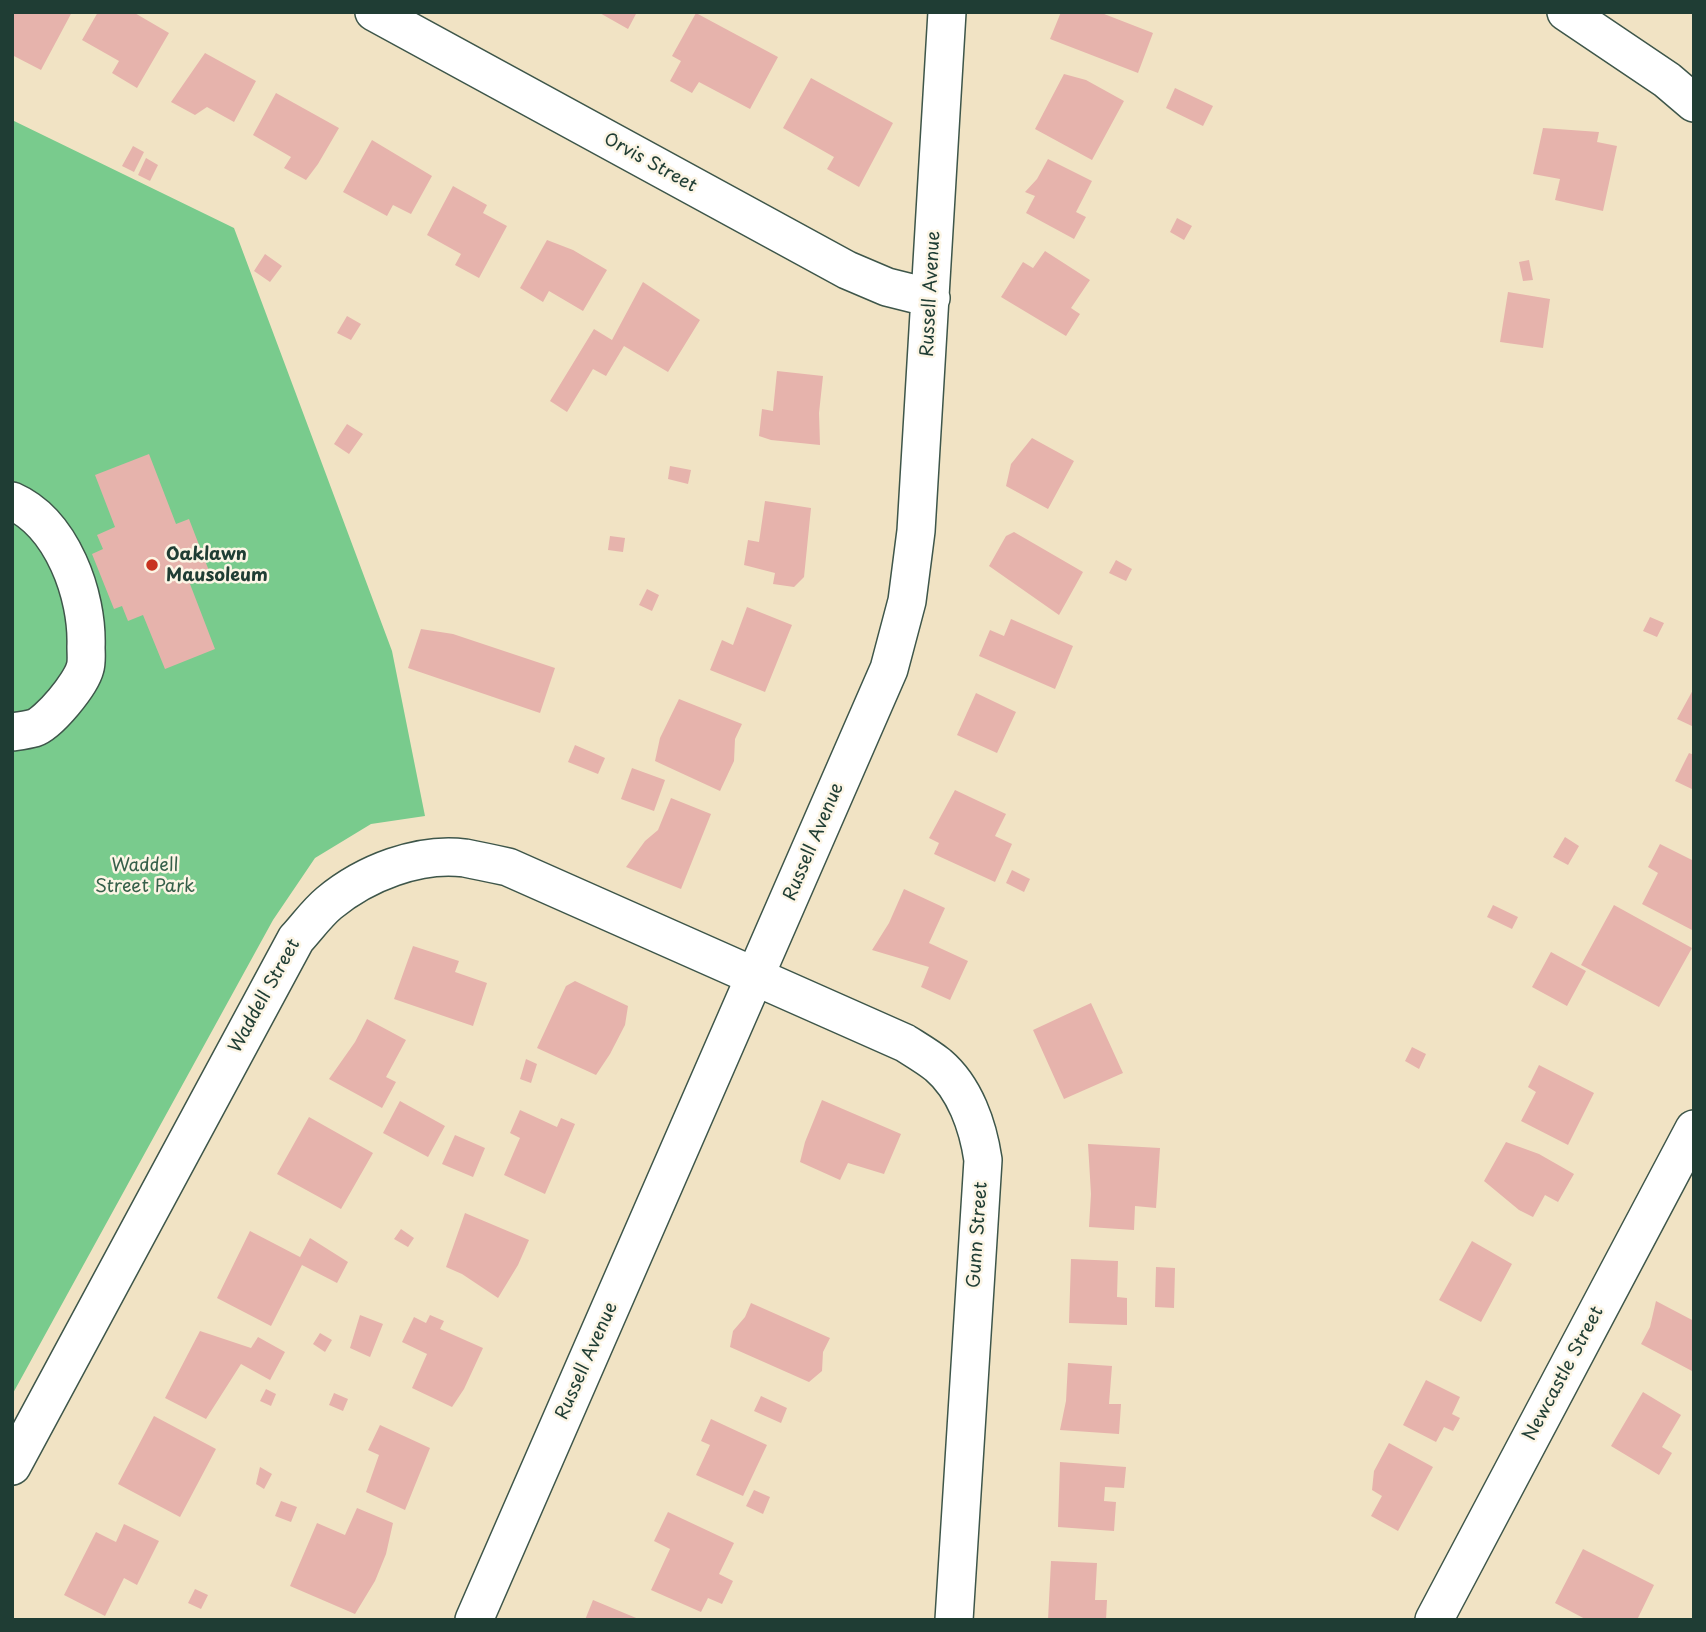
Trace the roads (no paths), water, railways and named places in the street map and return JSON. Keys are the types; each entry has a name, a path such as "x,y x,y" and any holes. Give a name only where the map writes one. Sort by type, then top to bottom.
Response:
{"street":[{"name":"Orvis Street","path":"374,12 847,270 887,288 932,298"},
{"name":"Russell Avenue","path":"474,1620 888,669 907,601 916,531 947,12"},
{"path":"1566,12 1657,73 1694,103"},
{"path":"12,732 36,728 62,706 85,669 87,624 78,587 62,550 40,519 13,498"},
{"name":"Waddell Street","path":"12,1466 296,939 329,903 370,876 393,866 416,860 463,858 508,867 756,976"},
{"name":"Gunn Street","path":"756,976 905,1043 939,1066 954,1082 974,1119 983,1160 954,1620"},
{"name":"Newcastle Street","path":"1434,1620 1694,1129"}],"place":[{"name":"Oaklawn Mausoleum","path":"152,565"}],"park label":[{"name":"Waddell Street Park","path":"145,876"}]}
